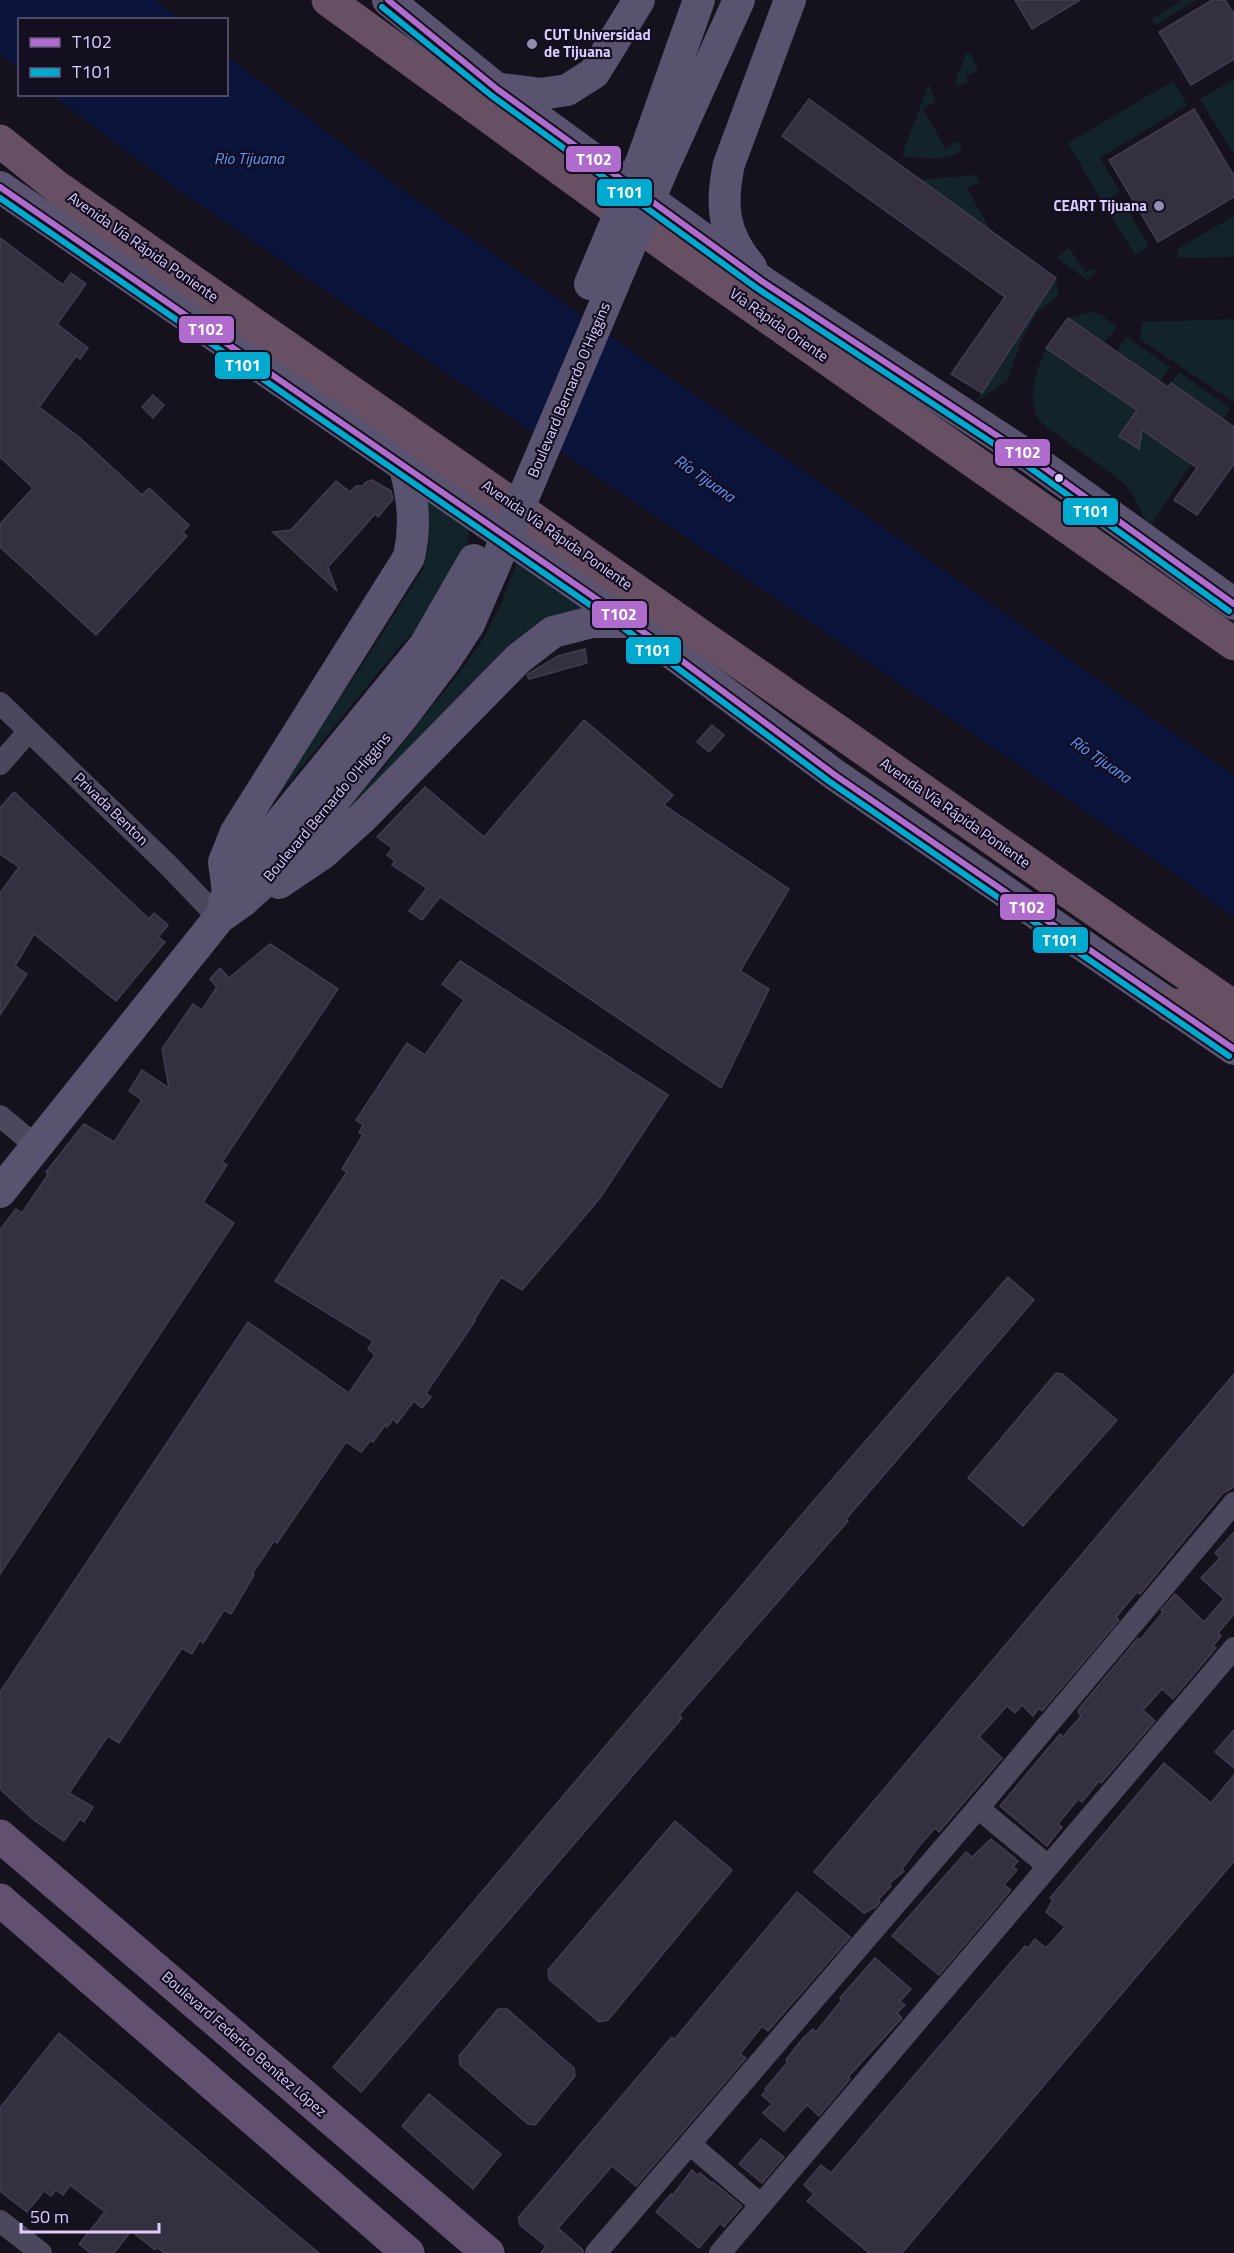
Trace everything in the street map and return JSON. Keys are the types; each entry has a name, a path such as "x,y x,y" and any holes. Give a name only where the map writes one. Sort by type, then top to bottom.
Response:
{"highway":[{"name":"Vía Rápida Oriente","path":"328,0 680,255 1234,644"},
{"name":"Avenida Vía Rápida Poniente","path":"0,141 67,194 1234,1008"},
{"path":"1170,1005 1198,1006 1234,1030"}],"main road":[{"path":"388,0 497,89 763,282 1031,459 1234,604"},
{"path":"497,89 541,94 567,90 594,72 639,0"},
{"name":"Boulevard Bernardo O'Higgins","path":"651,166 699,0"},
{"name":"Boulevard Bernardo O'Higgins","path":"0,1192 230,903 277,870 404,716 447,659 469,624 483,566 651,166 739,0"},
{"path":"763,282 742,257 734,243 723,208 725,183 729,165 790,0"},
{"path":"6,198 630,622 835,775 1234,1049"},
{"path":"405,468 413,507 413,539 410,557 236,832 224,862 230,903 282,882 322,854 363,817 518,659 553,632 592,622 630,622"},
{"name":"Boulevard Federico Benítez López","path":"0,1836 488,2253"},
{"path":"0,1900 408,2253"}],"street":[{"name":"Privada Benton","path":"0,703 167,864 230,903"},
{"path":"0,764 29,731"},
{"path":"0,1116 36,1146"},
{"path":"596,2253 978,1808 1234,1503"},
{"path":"720,2253 1234,1648"},
{"path":"978,1808 1048,1866"},
{"path":"691,2145 760,2204"},
{"path":"0,2220 40,2253"}],"green space":[{"path":"1182,0 1197,0 1155,25 1152,19"},
{"path":"966,53 971,54 978,70 966,76 968,83 957,87 955,82"},
{"path":"1234,79 1234,155 1200,99"},
{"path":"1173,81 1187,105 1100,158 1120,192 1103,203 1068,143"},
{"path":"929,84 936,102 923,109 946,149 958,141 962,149 944,158 906,157 902,154"},
{"path":"974,175 981,182 967,188 991,231 920,180"},
{"path":"1121,199 1149,246 1135,255 1106,208"},
{"path":"1234,216 1234,257 1178,258 1177,249"},
{"path":"1069,248 1086,273 1094,268 1096,271 1087,280 1057,258"},
{"path":"1056,278 1058,294 1037,312 1021,341 1007,381 976,402"},
{"path":"1094,312 1117,327 1104,343 1068,318"},
{"path":"1234,319 1234,402 1140,339 1142,322"},
{"path":"1126,337 1170,367 1160,381 1117,351"},
{"path":"1046,348 1137,410 1119,437 1122,438 1128,431 1140,428 1191,464 1149,528 1133,495 1124,483 1045,426 1038,418 1034,409 1033,388"},
{"path":"1179,372 1230,408 1223,419 1171,383"},
{"path":"427,500 468,528 469,537 460,562 419,626 399,647 243,839 365,661 423,569 428,547"},
{"path":"517,563 597,617 584,619 309,850 385,766 468,661 483,639 500,606"}],"water":[{"path":"0,0 155,0 179,18 18,18 18,68 0,54"},
{"name":"Rio Tijuana","path":"228,57 408,194 1234,776 1234,917 956,722 177,189 53,96 228,96"}],"building":[{"path":"1015,0 1080,0 1032,29"},
{"path":"1212,0 1225,0 1234,14 1234,59 1191,85 1159,32"},
{"path":"809,99 1056,278 982,393 951,374 1005,297 782,136"},
{"path":"1194,109 1234,176 1234,197 1158,242 1109,160"},
{"path":"0,238 63,285 71,273 86,284 57,324 88,348 80,359 76,356 39,407 79,437 142,495 149,488 189,525 183,532 187,536 96,635 0,547 0,524 33,488 0,457"},
{"path":"1068,318 1168,387 1171,383 1234,427 1234,464 1197,515 1174,500 1197,468 1142,430 1139,449 1119,436 1137,410 1046,348"},
{"path":"153,395 164,405 153,418 142,407"},
{"path":"372,480 391,491 393,499 378,517 375,514 328,567 337,591 273,532 291,530 336,481 350,492 356,486 363,486"},
{"path":"585,649 587,663 529,679 527,675 558,656"},
{"path":"584,720 673,795 664,805 789,889 740,971 769,989 721,1088 440,897 422,920 409,911 427,888 392,865 395,861 387,855 392,848 377,837 425,787 484,837"},
{"path":"712,725 724,735 709,752 697,742"},
{"path":"14,792 149,919 154,913 168,925 158,937 165,942 116,1001 34,934 15,966 27,974 0,1015 0,893 19,867 0,854 0,808"},
{"path":"270,944 338,989 222,1162 227,1165 203,1202 234,1223 0,1574 0,1230 16,1209 22,1213 45,1179 48,1173 46,1172 84,1124 114,1142 142,1100 129,1091 142,1070 169,1088 162,1049 193,1004 202,1010 217,987 210,979 220,968 229,978"},
{"path":"460,961 668,1095 600,1198 522,1290 501,1277 475,1321 426,1393 431,1397 422,1408 414,1401 397,1423 393,1419 387,1427 385,1425 373,1442 371,1440 361,1452 346,1442 277,1543 274,1541 252,1574 254,1575 231,1614 224,1610 203,1643 200,1640 192,1654 182,1648 119,1743 108,1736 69,1793 93,1807 84,1822 80,1819 64,1841 35,1821 0,1789 0,1692 248,1322 349,1393 375,1355 368,1349 373,1341 275,1281 347,1172 342,1169 363,1135 359,1132 363,1125 356,1120 407,1043 425,1055 464,1000 442,984"},
{"path":"1008,1277 1034,1300 846,1519 848,1521 679,1715 682,1718 361,2092 333,2067 817,1497"},
{"path":"1056,1373 1062,1374 1117,1420 1023,1526 968,1478"},
{"path":"1234,1374 1234,1487 1223,1493 1140,1594 1137,1592 1116,1617 1119,1620 1042,1711 1039,1708 1033,1716 1022,1705 1015,1713 1007,1706 979,1737 1002,1758 939,1832 935,1828 919,1846 902,1869 904,1871 889,1884 891,1886 878,1900 880,1902 876,1907 864,1913 814,1872"},
{"path":"1234,1532 1234,1614 1218,1633 1221,1636 1213,1646 1216,1648 1173,1699 1162,1689 1143,1710 1155,1721 1101,1783 1099,1781 1082,1802 1078,1799 1058,1824 1062,1827 1047,1846 1000,1806 1060,1734 1063,1737 1081,1716 1078,1711 1083,1704 1138,1638 1140,1640 1175,1594 1204,1622 1224,1599 1201,1578 1220,1558 1215,1553"},
{"path":"1234,1730 1234,1768 1215,1752"},
{"path":"1164,1763 1211,1803 1234,1775 1234,1861 902,2253 869,2253 807,2201 814,2194 804,2185 821,2165 831,2173 1025,1946 1028,1948 1035,1939 1046,1948 1065,1927 1046,1912 1053,1900 1050,1898"},
{"path":"675,1821 732,1870 608,2020 599,2022 549,1979 548,1970"},
{"path":"991,1839 1018,1861 1013,1867 1017,1870 1004,1885 1011,1890 939,1975 892,1936 966,1852 972,1857"},
{"path":"797,1892 850,1937 768,2031 762,2026 740,2054 746,2058 636,2186 612,2166 558,2228 583,2250 583,2253 541,2253 546,2246 520,2225 518,2218 672,2037 674,2040"},
{"path":"875,1958 911,1989 900,2001 905,2005 897,2013 902,2018 848,2077 850,2079 819,2116 807,2105 784,2131 763,2113 772,2104 762,2095 767,2090 765,2089 788,2062 786,2060 803,2038 813,2029 816,2032 842,2000 840,1998"},
{"path":"498,2009 507,2009 574,2068 575,2076 535,2125 528,2124 460,2065 459,2056"},
{"path":"59,2033 319,2253 164,2253 157,2247 155,2250 131,2231 114,2253 91,2253 79,2244 105,2212 70,2185 63,2195 56,2190 51,2196 44,2191 27,2212 0,2191 0,2108"},
{"path":"429,2094 501,2154 473,2189 402,2126"},
{"path":"761,2139 784,2157 762,2183 739,2164"},
{"path":"692,2170 697,2175 700,2173 713,2182 742,2206 724,2227 720,2223 699,2248 656,2212"}],"transit line":[{"name":"T102","path":"388,0 497,89 763,282 1031,458 1234,604"},
{"name":"T101","path":"382,7 492,96 758,289 1026,465 1229,611"},
{"name":"T102","path":"0,187 630,622 835,775 1234,1049"},
{"name":"T101","path":"0,198 625,629 830,782 1229,1056"}],"place":[{"name":"CUT Universidad de Tijuana","path":"532,44"},
{"name":"CEART Tijuana","path":"1159,206"}],"water label":[{"name":"Río Tijuana","path":"705,478"},
{"name":"Río Tijuana","path":"1101,759"}]}
